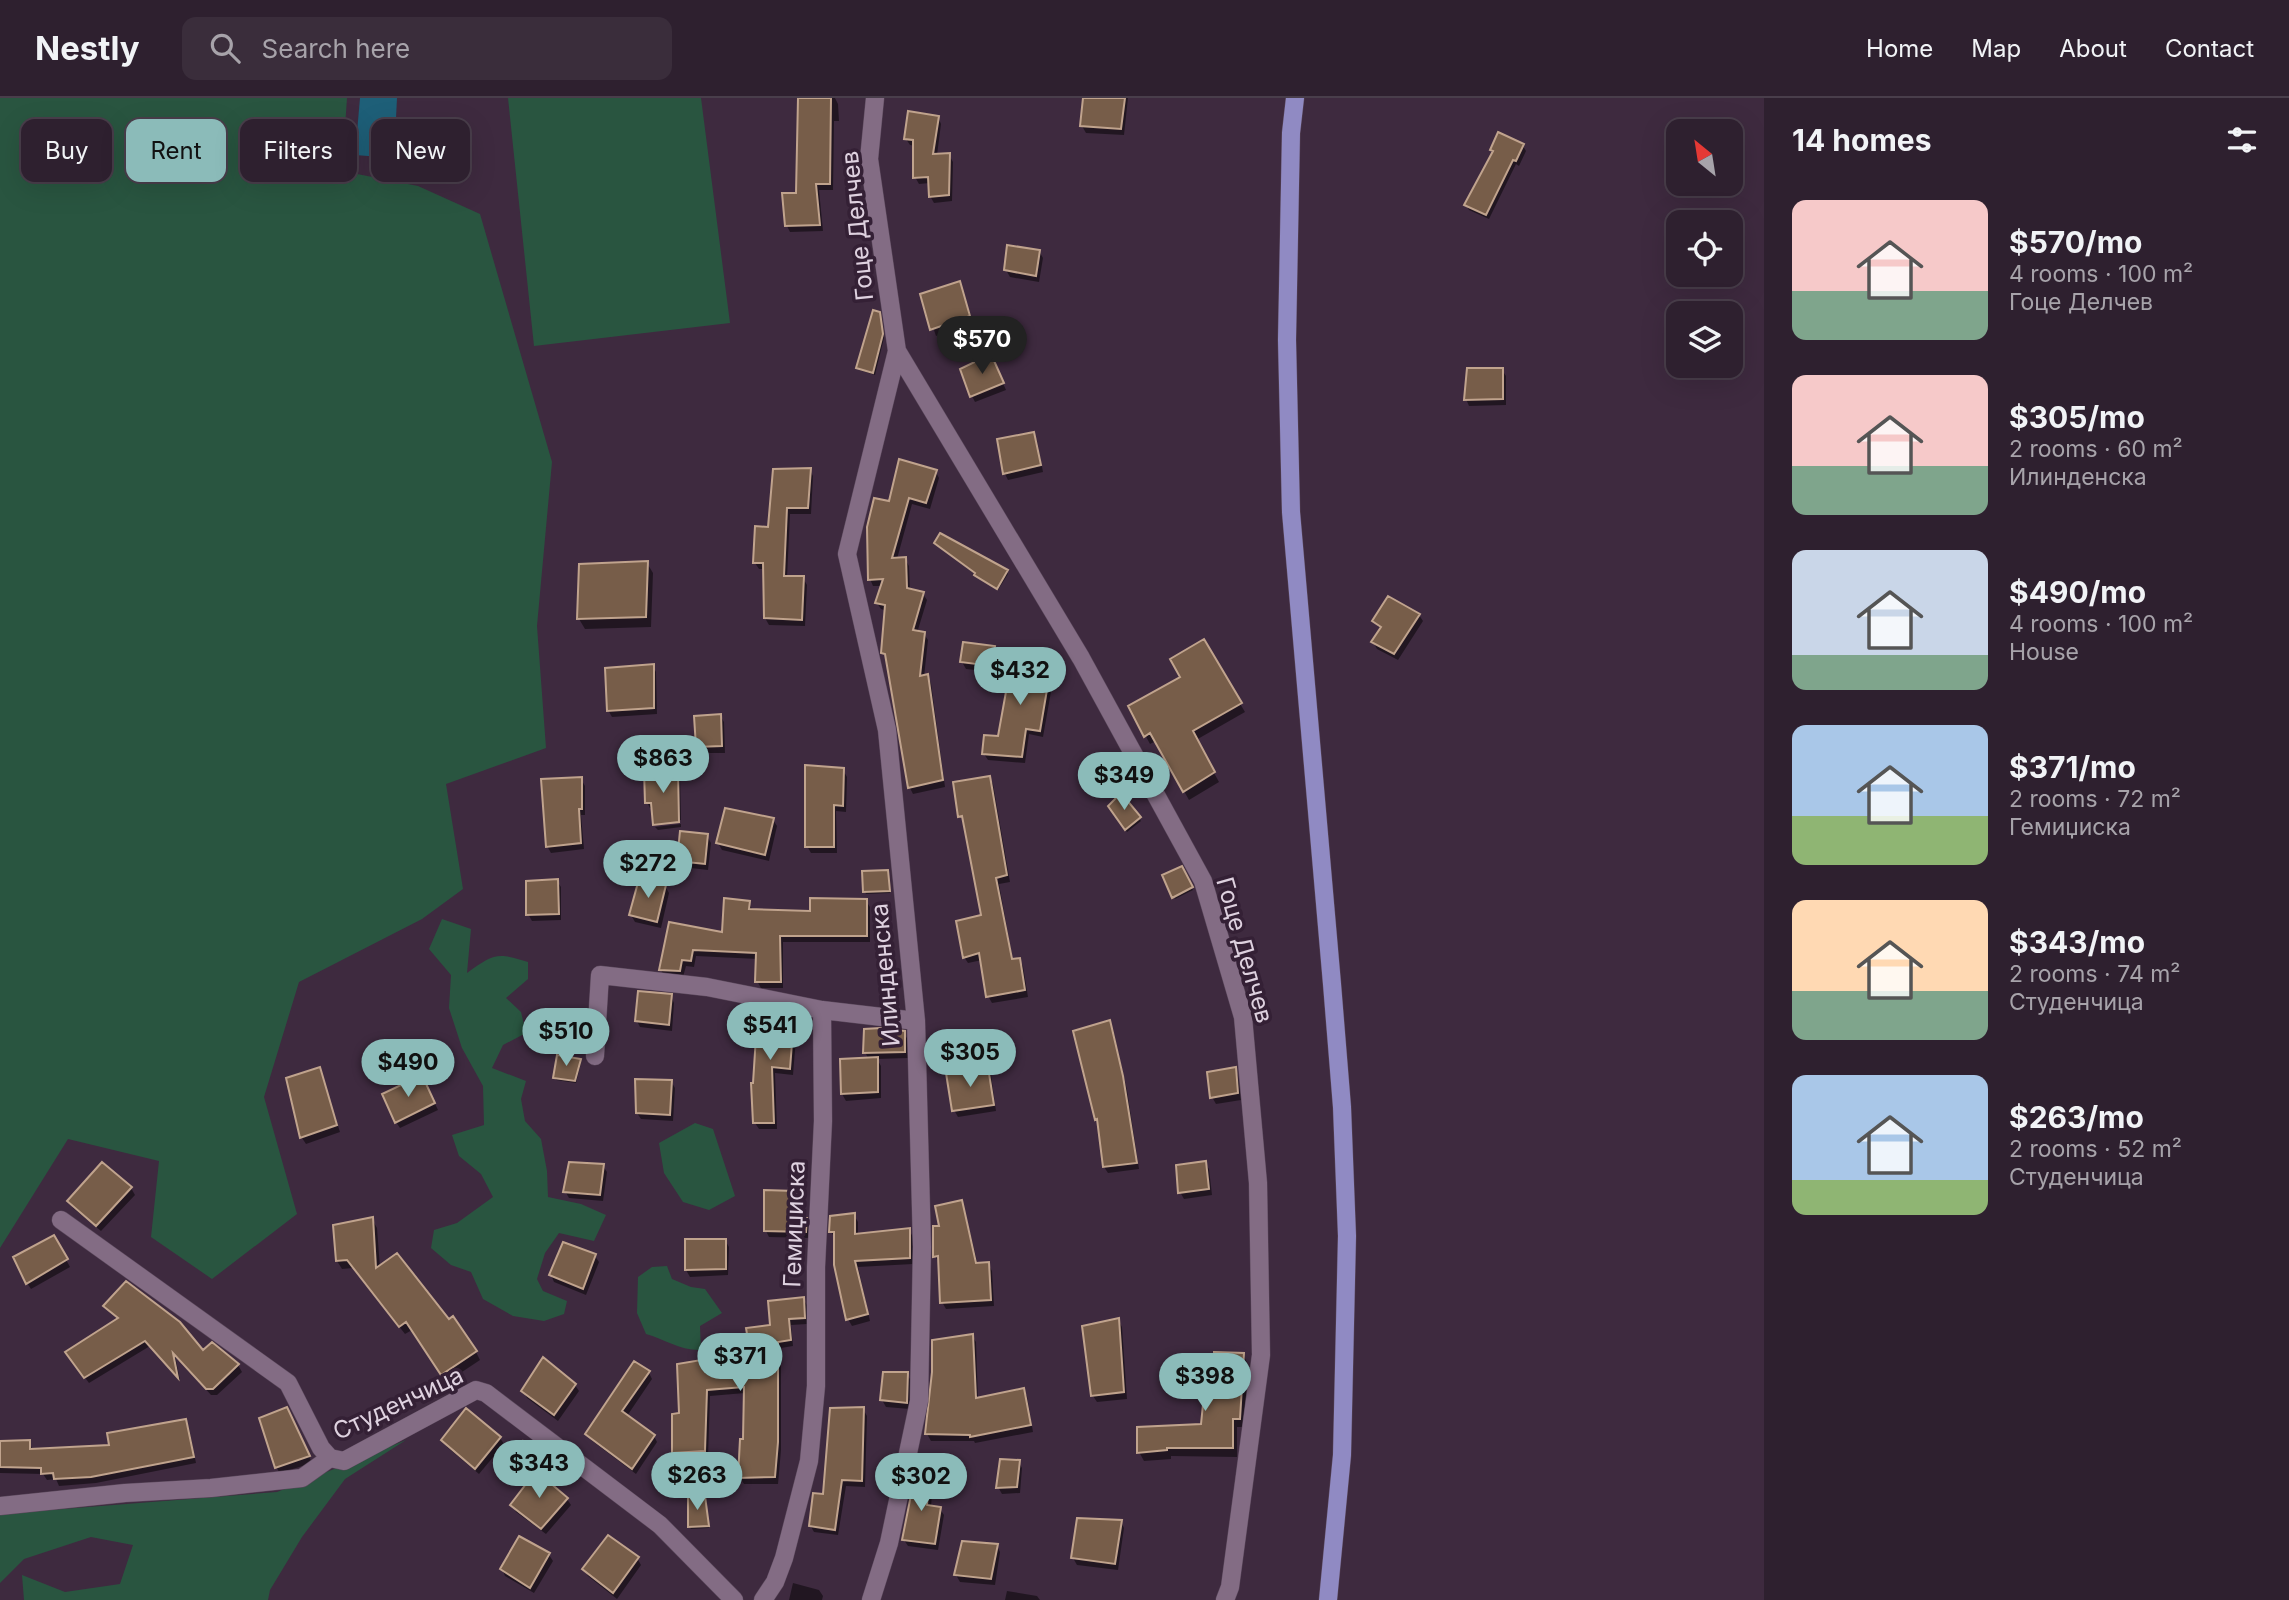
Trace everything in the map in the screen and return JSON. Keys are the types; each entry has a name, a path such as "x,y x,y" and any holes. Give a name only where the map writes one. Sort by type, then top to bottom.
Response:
{"main road":[{"path":"1294,98 1287,340 1291,512 1342,1107 1347,1236 1342,1454 1328,1600"}],"street":[{"name":"Гоце Делчев","path":"875,98 869,159 897,351 1081,658 1203,881 1243,1017 1258,1183 1261,1355 1230,1587 1225,1600"},
{"name":"Илинденска","path":"871,1600 889,1543 919,1401 922,1247 916,1021 887,730 847,554 897,351"},
{"path":"594,1056 600,975 707,987 822,1010 916,1021"},
{"name":"Гемиџиска","path":"763,1600 775,1582 784,1558 810,1448 816,1386 816,1267 823,1121 822,1010"},
{"name":"Студенчица","path":"61,1220 288,1383 321,1448 330,1458 344,1461 476,1390 486,1393 660,1525 734,1600"},
{"path":"0,1506 302,1478 330,1458"}],"green space":[{"path":"0,98 347,98 346,119 240,119 240,182 357,182 357,174 371,177 371,182 398,182 418,186 480,214 552,462 537,626 546,748 446,784 463,889 422,919 299,982 264,1097 297,1214 212,1279 151,1237 159,1161 68,1139 0,1248"},
{"path":"508,98 701,98 730,323 534,346"},
{"path":"442,919 471,929 467,973 496,957 528,962 528,979 506,998 521,1012 526,1033 503,1045 492,1068 526,1081 521,1099 525,1121 541,1139 547,1171 548,1197 581,1204 606,1215 594,1241 559,1233 545,1253 537,1279 543,1291 567,1301 564,1314 544,1321 513,1316 483,1299 471,1272 451,1265 431,1248 434,1230 457,1223 493,1197 481,1174 459,1156 452,1135 484,1125 483,1086 462,1048 449,1008 451,975 429,949"},
{"path":"695,1123 713,1129 735,1196 709,1210 683,1202 664,1173 659,1143"},
{"path":"667,1266 672,1279 691,1287 705,1289 722,1313 700,1326 701,1350 680,1347 646,1334 637,1313 638,1277 652,1267"},
{"path":"406,1440 345,1479 302,1537 270,1590 268,1600 24,1600 22,1575 65,1592 120,1584 133,1545 91,1537 24,1559 0,1583 0,1514 277,1492"}],"water":[{"path":"360,98 397,98 396,119 371,119 371,156 357,155"}],"building":[{"path":"798,98 831,98 830,184 816,184 820,225 785,226 782,193 796,193"},
{"path":"1083,98 1125,98 1121,129 1080,126"},
{"path":"908,111 939,116 933,154 950,153 949,195 929,197 928,177 913,178 913,140 904,139"},
{"path":"1498,132 1524,144 1516,161 1513,160 1486,215 1464,205 1493,151 1490,150"},
{"path":"1007,245 1040,250 1036,276 1004,270"},
{"path":"960,281 970,316 930,330 920,294"},
{"path":"873,310 880,312 883,334 873,373 856,368"},
{"path":"991,354 1004,383 970,397 960,369"},
{"path":"1467,368 1503,368 1503,399 1464,400"},
{"path":"1034,432 1041,465 1003,474 997,439"},
{"path":"899,459 937,470 926,503 909,498 892,558 906,557 907,588 924,592 913,630 925,632 920,676 928,674 943,780 908,788 885,654 881,653 885,605 875,603 883,579 868,580 867,527 874,498 889,501"},
{"path":"811,468 808,508 787,508 784,576 804,576 802,620 764,618 763,563 753,563 755,526 768,527 773,469"},
{"path":"940,533 1008,570 997,589 974,575 975,573 934,543"},
{"path":"648,561 646,617 577,619 579,564"},
{"path":"1388,596 1420,614 1394,654 1371,642 1381,627 1372,621"},
{"path":"1204,639 1242,703 1193,731 1215,772 1183,792 1150,733 1144,737 1128,706 1180,677 1170,659"},
{"path":"963,642 995,646 992,666 960,662"},
{"path":"1013,653 1044,658 1040,677 1049,678 1040,731 1026,729 1022,757 982,754 984,735 998,736"},
{"path":"654,664 654,708 607,711 605,668"},
{"path":"721,714 722,746 696,747 694,716"},
{"path":"805,765 844,768 843,806 834,805 834,847 805,847"},
{"path":"678,768 679,822 653,825 651,803 645,803 644,770"},
{"path":"990,776 1007,875 996,878 1012,959 1020,958 1025,990 986,997 979,953 963,958 956,921 981,915 962,816 958,817 953,782"},
{"path":"582,777 582,809 579,809 581,843 546,847 541,779"},
{"path":"1121,793 1141,817 1125,830 1108,806"},
{"path":"725,808 774,818 765,855 716,843"},
{"path":"680,831 708,834 705,864 677,861"},
{"path":"1182,866 1193,887 1172,898 1162,875"},
{"path":"888,870 890,891 863,892 862,871"},
{"path":"558,879 559,914 526,915 526,881"},
{"path":"639,879 666,885 657,922 629,915"},
{"path":"724,898 750,901 749,909 810,911 810,898 867,899 867,936 780,936 781,982 755,982 756,953 693,950 691,961 682,960 680,971 659,970 669,922 722,932"},
{"path":"638,991 672,994 669,1025 635,1021"},
{"path":"766,1013 794,1017 790,1069 772,1067 774,1123 753,1123 751,1083 757,1021 766,1021"},
{"path":"1110,1020 1123,1076 1137,1163 1103,1167 1097,1119 1095,1120 1073,1031"},
{"path":"864,1029 905,1031 905,1052 863,1053"},
{"path":"557,1055 581,1059 575,1081 553,1078"},
{"path":"878,1057 878,1092 841,1094 840,1059"},
{"path":"320,1067 337,1125 300,1138 286,1078"},
{"path":"988,1067 994,1105 952,1111 946,1073"},
{"path":"1236,1067 1238,1093 1210,1098 1207,1072"},
{"path":"422,1075 435,1103 395,1123 382,1094"},
{"path":"635,1079 672,1080 670,1115 636,1113"},
{"path":"1206,1161 1209,1189 1178,1193 1176,1165"},
{"path":"102,1162 132,1187 96,1226 67,1201"},
{"path":"569,1162 604,1164 600,1195 563,1192"},
{"path":"764,1190 795,1191 798,1218 807,1218 806,1232 764,1231"},
{"path":"962,1200 976,1263 989,1262 991,1300 940,1303 938,1256 933,1257 933,1226 939,1226 935,1206"},
{"path":"855,1213 855,1234 910,1228 910,1258 855,1261 868,1314 846,1320 834,1265 834,1232 829,1232 830,1216"},
{"path":"373,1217 376,1268 397,1253 449,1319 453,1316 477,1351 441,1375 406,1322 399,1327 347,1260 336,1261 333,1225"},
{"path":"54,1235 68,1259 26,1284 13,1257"},
{"path":"685,1239 726,1239 726,1269 685,1270"},
{"path":"563,1242 596,1254 583,1289 549,1275"},
{"path":"126,1281 180,1322 203,1350 212,1342 239,1364 213,1389 206,1389 173,1353 178,1378 145,1341 84,1378 65,1352 118,1318 103,1306"},
{"path":"804,1297 805,1318 789,1319 791,1340 778,1342 778,1442 775,1477 738,1478 740,1439 743,1439 744,1387 707,1390 705,1451 672,1453 672,1414 679,1413 677,1364 750,1352 746,1328 770,1325 768,1301"},
{"path":"1119,1318 1124,1392 1091,1396 1082,1326"},
{"path":"973,1334 976,1398 1024,1388 1031,1425 970,1437 925,1434 932,1372 932,1340"},
{"path":"1214,1352 1244,1353 1240,1419 1233,1419 1233,1448 1167,1448 1137,1453 1137,1427 1201,1424 1206,1375 1214,1375"},
{"path":"543,1357 576,1384 554,1415 521,1391"},
{"path":"634,1361 650,1371 622,1411 655,1435 632,1469 585,1434"},
{"path":"883,1372 908,1372 907,1403 880,1400"},
{"path":"287,1407 310,1456 275,1468 259,1418"},
{"path":"864,1407 862,1481 842,1480 835,1530 809,1526 813,1493 823,1494 830,1408"},
{"path":"466,1408 501,1437 475,1469 441,1440"},
{"path":"186,1419 194,1457 91,1477 54,1479 53,1473 41,1474 41,1468 0,1467 0,1441 30,1440 30,1449 109,1445 107,1433"},
{"path":"523,1441 541,1457 525,1477 507,1461"},
{"path":"1000,1459 1020,1460 1017,1487 996,1488"},
{"path":"916,1470 930,1470 927,1505 941,1507 935,1544 902,1540"},
{"path":"536,1471 568,1498 541,1529 510,1505"},
{"path":"688,1496 705,1496 709,1526 688,1527"},
{"path":"1077,1518 1122,1520 1115,1564 1071,1558"},
{"path":"608,1535 639,1557 613,1593 582,1569"},
{"path":"519,1536 550,1553 530,1588 500,1569"},
{"path":"962,1541 998,1544 991,1579 954,1575"}]}
